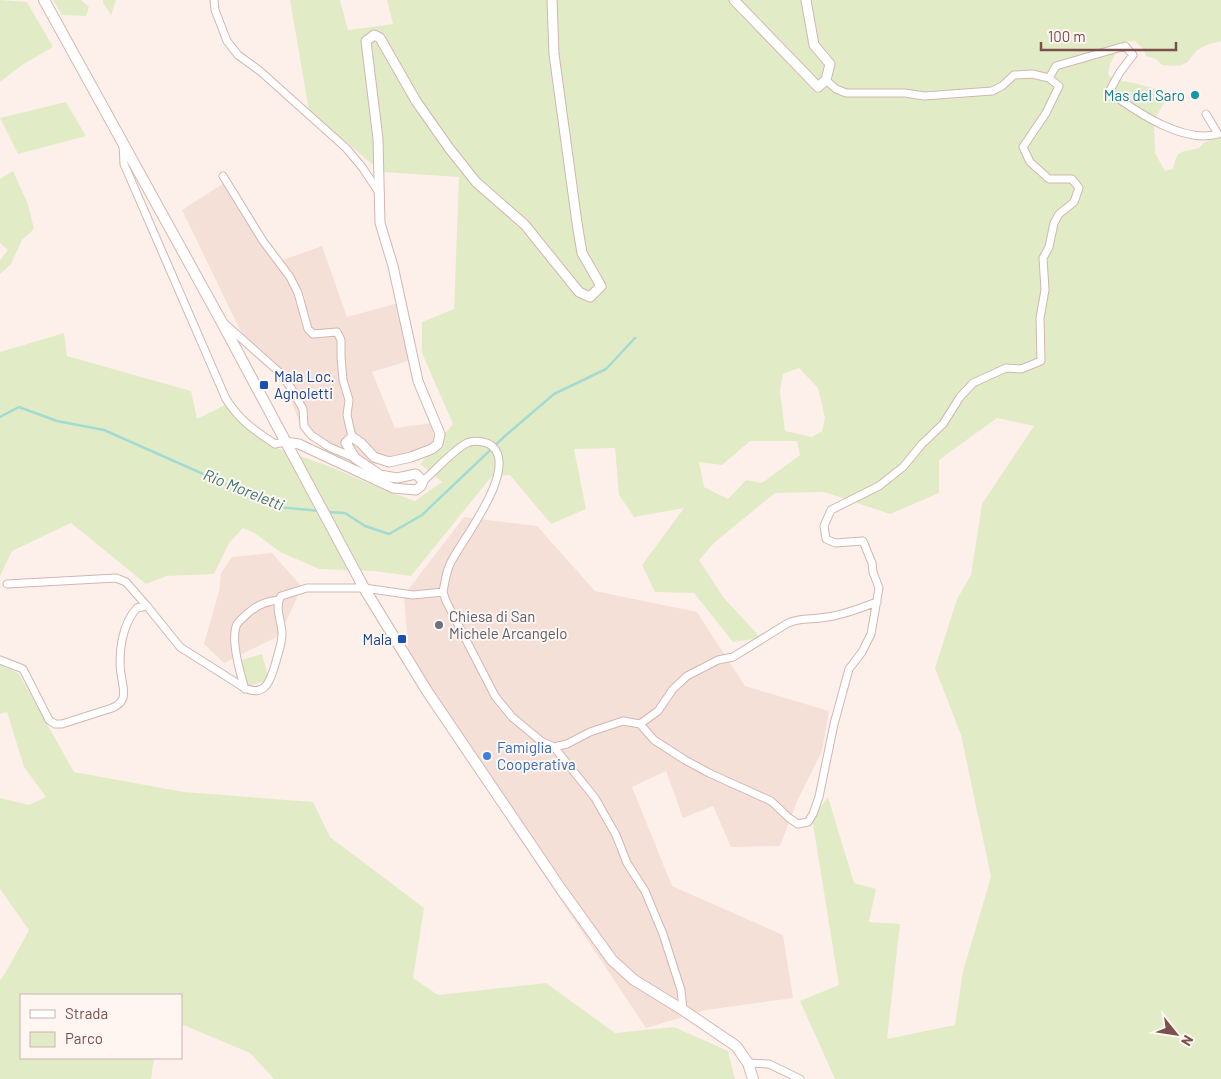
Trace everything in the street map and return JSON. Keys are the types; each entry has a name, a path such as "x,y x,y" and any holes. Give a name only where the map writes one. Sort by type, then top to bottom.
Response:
{"main road":[{"path":"44,0 220,319 364,588 427,691 561,889 612,960 634,980 736,1046 748,1063 754,1079"}],"street":[{"path":"214,0 215,10 227,41 238,54 260,71 346,148 362,167 380,194"},
{"path":"223,176 263,240 290,276 298,294 308,329 313,334 337,332 341,340 341,365 349,400 347,415 352,438 361,443 374,457 389,462 411,457 432,449 438,444 440,434 418,381 394,266 380,223 378,139 366,41 374,35 380,38 416,102 476,182 525,225 579,292 590,297 601,286 582,253 554,54 552,0"},
{"path":"734,0 818,87 826,80 830,64 814,45 806,0"},
{"path":"1049,78 1056,66 1125,46 1133,55 1120,72 1109,92 1139,114 1173,130 1207,137 1218,134 1206,114"},
{"path":"554,747 567,744 590,732 622,721 640,724 654,740 684,760 709,774 771,802 798,824 808,822 820,797 826,762 849,668 862,652 871,634 879,588 863,541 835,543 826,539 824,526 830,510 879,486 903,467 922,444 943,424 960,397 973,383 1006,368 1021,369 1041,361 1040,318 1044,290 1043,258 1049,247 1054,223 1059,214 1074,202 1079,188 1072,179 1049,179 1030,162 1023,147 1046,114 1059,86 1049,78 1032,74 1014,75 1002,86 992,91 924,96 906,93 846,93 836,89 826,80"},
{"path":"123,144 124,164 226,399 237,416 275,444 285,442 299,444 393,488 416,490 423,481 468,442 486,442 494,448 500,463 491,496 450,564 443,592 446,601 495,696 519,723 541,741 554,747 595,798 616,835 627,863 645,891 663,934 681,990 683,1010"},
{"path":"220,319 279,372 303,409 304,426 311,435 329,447 355,458 380,474 397,478 416,474 423,481"},
{"path":"352,438 346,443 355,458"},
{"path":"7,584 116,578 126,582 180,647 245,689 254,692 268,683 272,676 281,641 281,624 277,606 281,596 286,593 307,588 364,588 413,595 443,592"},
{"path":"245,689 237,660 236,626 256,606 279,600"},
{"path":"640,724 658,711 673,689 687,676 718,660 733,657 788,623 796,620 839,615 876,602"},
{"path":"0,660 23,670 46,716 54,724 62,724 112,708 118,705 124,691 121,673 121,649 129,621 137,608 147,606"},
{"path":"748,1063 769,1064 800,1079"}],"shaded area":[{"path":"227,181 280,261 322,246 347,317 398,303 411,360 372,372 395,428 431,423 436,449 361,468 304,434 285,385 240,330 182,210"},
{"path":"464,517 537,526 595,591 697,612 745,686 829,711 822,751 798,799 780,846 731,847 713,806 683,818 666,771 632,787 672,886 783,935 793,998 706,1010 646,1028 522,842 408,648 404,595"},
{"path":"272,553 302,587 279,636 224,663 204,644 219,591 221,573 232,557"}],"green space":[{"path":"0,0 27,2 53,47 22,65 0,82"},
{"path":"53,0 81,0 89,7 86,16 62,15"},
{"path":"103,0 116,0 111,15 103,3"},
{"path":"290,0 340,0 348,30 393,24 387,0 551,0 581,253 599,286 590,295 580,290 526,224 477,181 450,147 381,37 365,40 378,169 309,111"},
{"path":"553,0 733,0 818,89 831,64 816,44 808,0 1221,0 1221,41 1199,49 1184,64 1173,66 1162,65 1156,59 1146,56 1144,50 1135,41 1122,42 1110,64 1108,74 1115,81 1134,83 1166,91 1167,98 1154,120 1155,153 1165,171 1173,169 1178,154 1199,148 1208,140 1221,136 1221,1079 835,1079 800,1001 839,985 812,818 828,797 854,883 876,889 869,922 900,924 887,1039 955,1025 963,971 991,877 961,735 935,668 957,599 971,575 982,504 1034,426 997,418 939,460 939,493 890,514 824,492 775,493 715,542 699,560 724,598 761,638 733,642 694,593 655,592 642,565 684,508 634,517 619,495 615,448 574,449 586,509 551,524 510,475 492,476 411,576 374,571 319,569 280,552 256,534 243,528 229,543 214,574 167,576 146,584 71,523 12,551 0,576 0,352 64,333 67,356 191,391 197,419 225,405 279,449 326,465 415,501 442,482 420,464 453,424 422,353 422,322 454,309 459,177 383,172 368,41 375,37 448,149 590,298 602,286 584,253 563,109","holes":["799,368 818,388 825,418 822,431 812,437 785,431 780,391 783,374","750,441 797,441 800,455 762,483 746,480 728,499 704,487 699,462 722,465"]},
{"path":"736,0 805,0 813,45 828,65 825,80 818,85"},
{"path":"66,102 86,136 18,154 0,118"},
{"path":"13,171 28,204 34,229 22,240 11,264 0,274 0,260 8,250 0,243 0,179"},
{"path":"262,654 269,680 248,686 241,660"},
{"path":"0,662 19,674 74,772 184,792 313,802 330,837 424,908 413,978 438,995 546,983 615,1033 674,1027 728,1051 735,1079 274,1079 250,1053 182,1024 182,994 20,994 20,1059 154,1059 151,1079 0,1079 0,980 29,930 0,889 0,798 29,805 46,797 24,767 7,712 0,714"}],"waterway":[{"name":"Rio Moreletti","path":"326,512 345,513 365,526 389,534 422,515 505,436 554,394 606,369 635,338"},
{"name":"Rio Moreletti","path":"0,417 19,407 57,421 104,430 278,507 320,511"}],"place":[{"name":"Mas del Saro","path":"1195,95"},
{"name":"Mala Loc. Agnoletti","path":"264,385"},
{"name":"Chiesa di San Michele Arcangelo","path":"439,625"},
{"name":"Mala","path":"402,639"},
{"name":"Famiglia Cooperativa","path":"487,756"}]}
